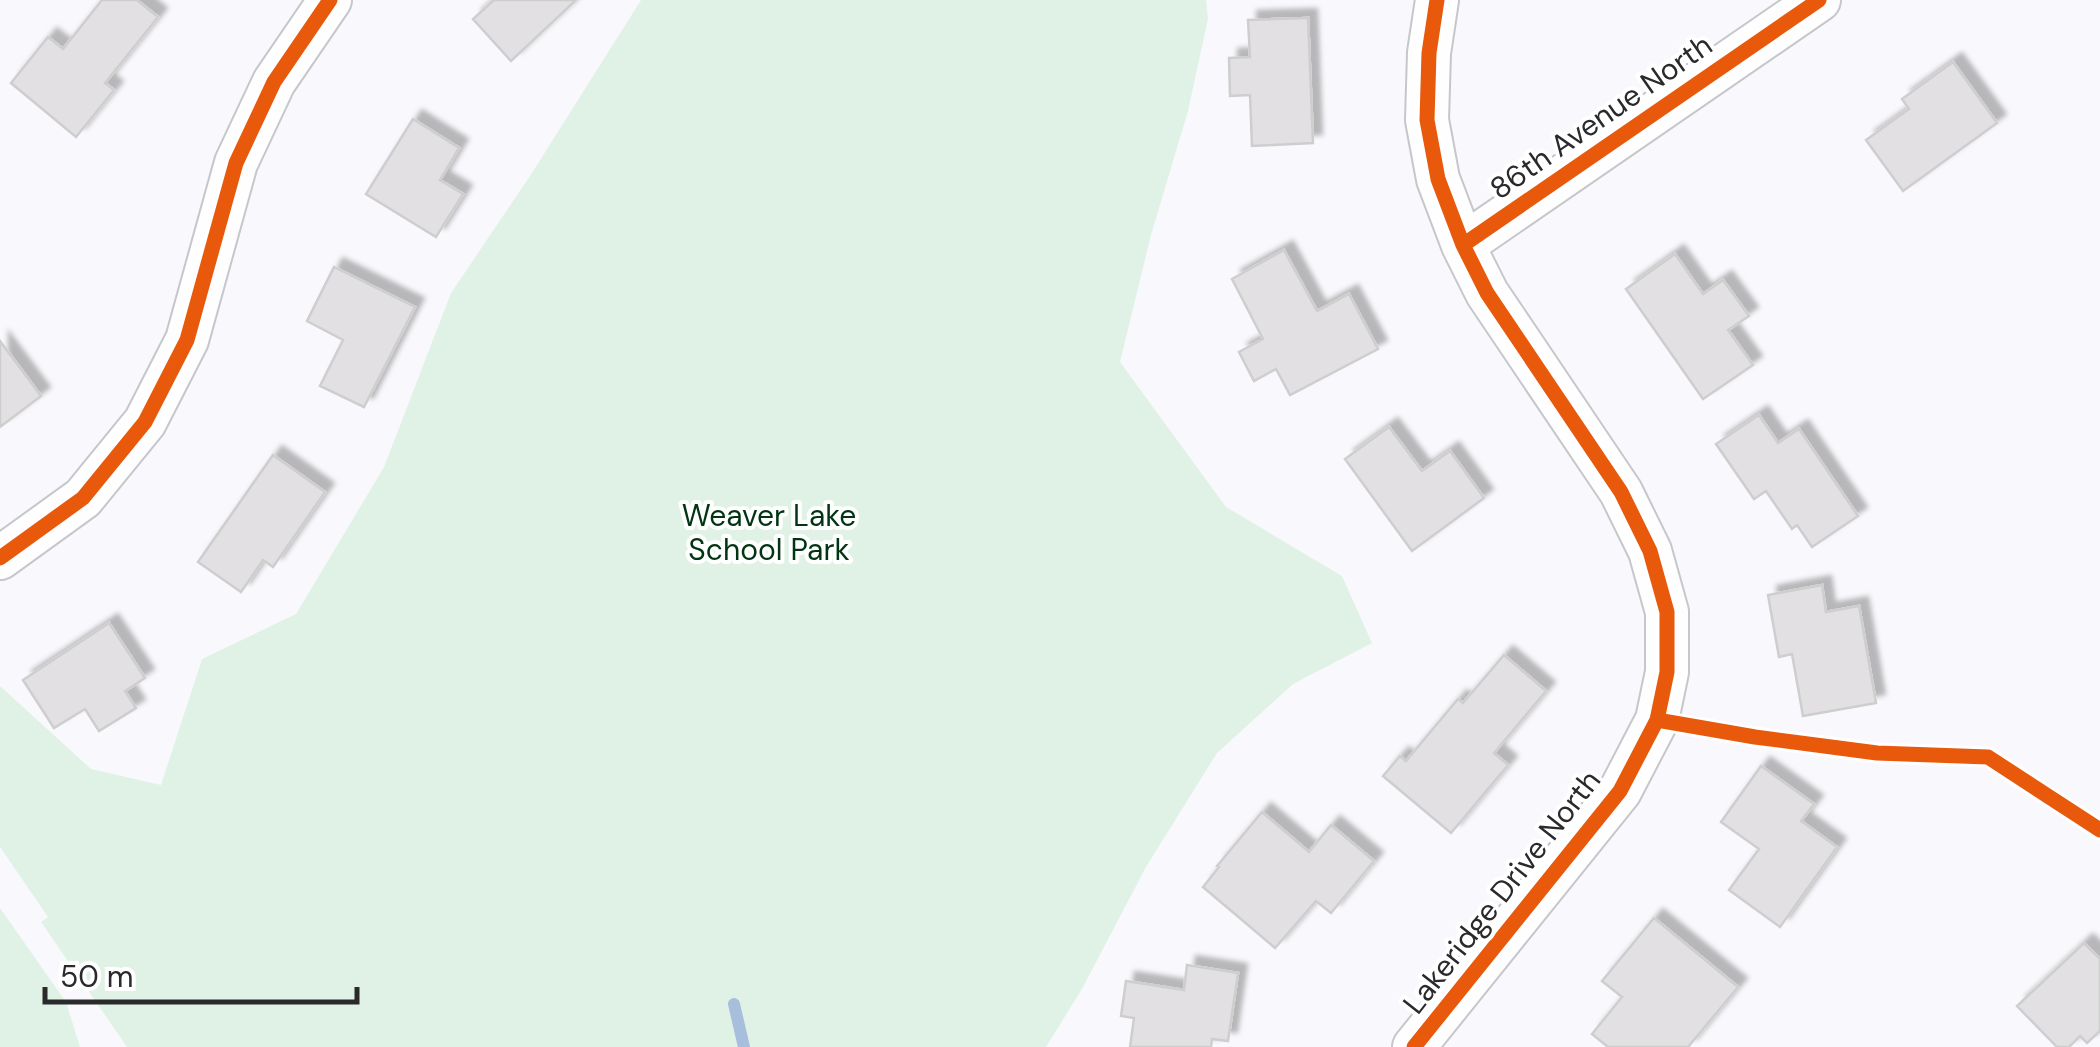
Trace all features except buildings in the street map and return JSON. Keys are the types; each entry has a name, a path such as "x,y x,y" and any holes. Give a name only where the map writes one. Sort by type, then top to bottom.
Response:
{"street":[{"path":"0,558 83,498 145,422 187,340 236,162 274,82 330,0"},
{"name":"Lakeridge Drive North","path":"1414,1047 1620,792 1657,720 1667,672 1667,612 1650,551 1621,492 1487,293 1463,246 1438,179 1427,120 1436,0"},
{"name":"86th Avenue North","path":"1463,246 1819,0"}],"green space":[{"name":"Weaver Lake School Park","path":"641,0 1206,0 1208,19 1188,111 1151,235 1120,362 1226,507 1342,576 1372,643 1293,684 1217,753 1146,867 1082,989 1046,1047 127,1047 41,922 48,917 0,847 0,686 91,769 161,785 202,659 296,614 384,467 451,293"},
{"path":"0,908 66,1002 80,1047 0,1047"}],"waterway":[{"path":"734,1004 744,1047"}],"cycle path":[{"path":"0,558 83,498 145,422 187,340 236,163 274,82 330,0"},
{"path":"1414,1047 1620,791 1657,720 1667,672 1667,612 1650,551 1621,492 1487,293 1463,245 1438,179 1427,120 1429,53 1437,0"},
{"path":"1463,245 1819,0"},
{"path":"1657,720 1877,753 1988,757 2100,830"}]}
